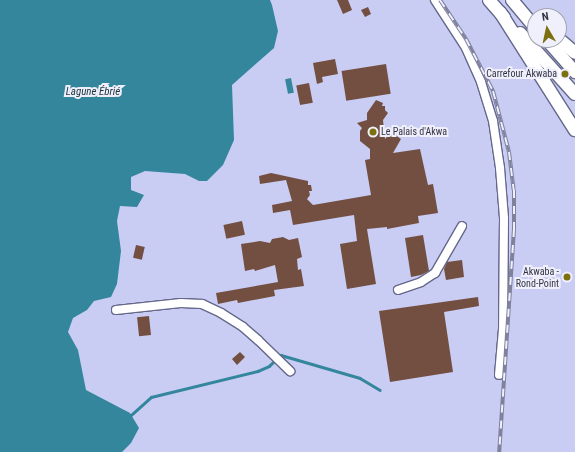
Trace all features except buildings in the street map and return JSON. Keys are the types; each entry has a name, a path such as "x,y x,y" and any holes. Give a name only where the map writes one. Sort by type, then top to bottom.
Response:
{"highway":[{"path":"489,0 575,94"},
{"path":"513,1 527,12"},
{"path":"513,1 527,18"},
{"path":"500,12 575,130"},
{"path":"567,46 575,53"},
{"path":"554,48 575,72"}],"street":[{"path":"435,0 466,48 481,82 493,121 500,168 504,218 503,329 499,375"},
{"path":"398,290 422,282 436,273 462,226"},
{"path":"116,310 181,303 202,304 231,318 258,340 290,371"}],"water":[{"name":"Lagune Ébrié","path":"0,0 270,0 272,5 278,31 274,48 232,85 234,140 223,165 207,181 199,181 185,174 145,171 131,177 131,190 144,195 137,207 120,206 117,221 121,251 117,284 111,297 94,301 87,310 73,318 68,332 78,350 86,390 130,413 139,428 131,443 122,452 0,452"},
{"path":"291,78 294,93 288,94 285,79"}],"waterway":[{"path":"130,416 151,397 258,371 269,366 281,355 360,378 380,390"}],"railway":[{"path":"440,0 466,39 493,91 509,152 514,190 514,229 499,452"}],"place":[{"name":"Carrefour Akwaba","path":"565,74"},
{"name":"Le Palais d'Akwa","path":"373,132"},
{"name":"Akwaba - Rond-Point","path":"567,277"}]}
